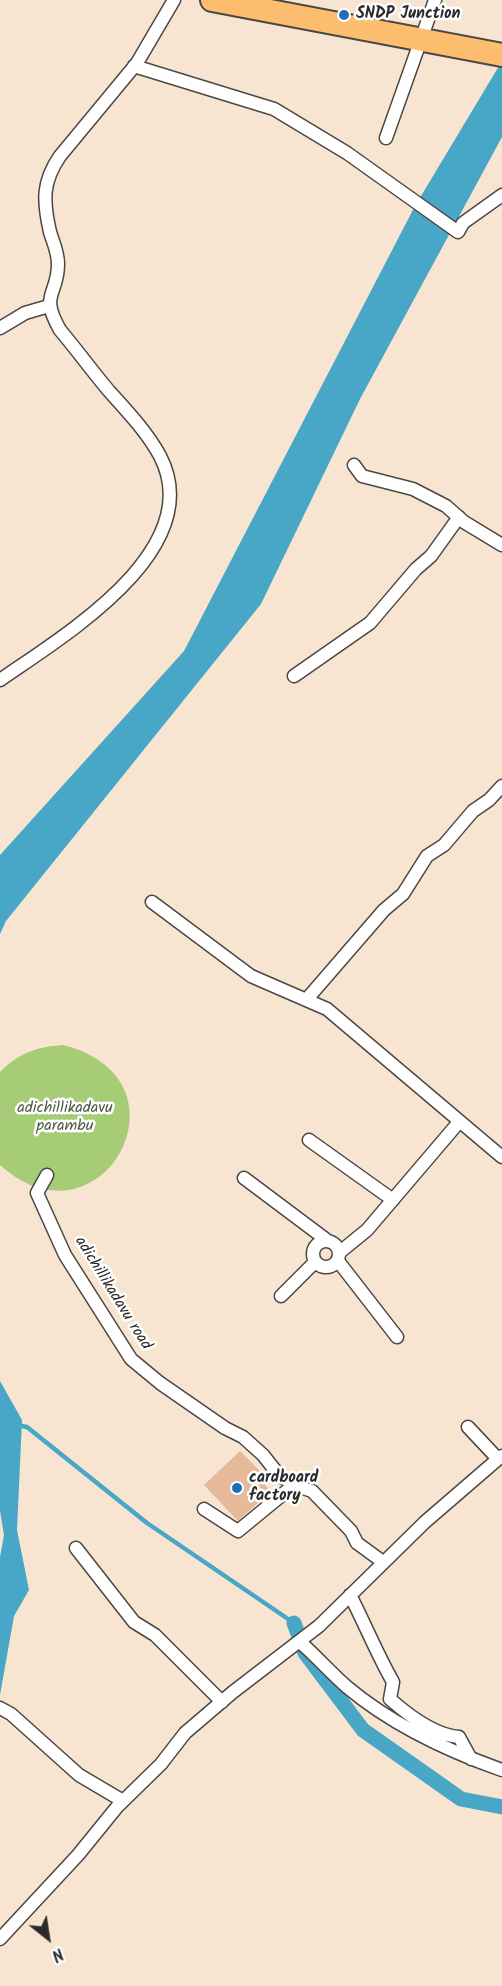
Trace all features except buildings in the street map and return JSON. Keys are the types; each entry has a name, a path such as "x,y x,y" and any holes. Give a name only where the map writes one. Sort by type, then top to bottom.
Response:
{"highway":[{"path":"212,0 502,55"}],"street":[{"path":"0,680 106,602 135,573 158,540 166,523 170,500 168,476 160,456 145,434 60,330 49,306 58,265 46,210 45,185 49,172 134,66 174,0"},
{"path":"386,138 435,0"},
{"path":"134,66 274,109 347,153 458,232 463,223 502,195"},
{"path":"0,328 25,313 49,306"},
{"path":"354,465 362,476 413,489 446,506 480,533 488,535 495,543 502,545"},
{"path":"294,676 370,623 416,569 431,556 459,517"},
{"path":"307,999 384,910 403,894 427,856 444,845 473,811 489,801 502,786"},
{"path":"152,902 251,976 285,993 307,999 327,1009 502,1157"},
{"path":"315,1262 327,1267 367,1230 459,1122"},
{"path":"309,1140 393,1200"},
{"name":"adichillikadavu road","path":"46,1175 37,1193 65,1255 131,1359 160,1383 225,1428 243,1437 263,1455 278,1474 294,1485"},
{"path":"244,1178 328,1241 336,1244 339,1256 397,1337"},
{"path":"315,1262 313,1253 316,1245 328,1241"},
{"path":"281,1296 315,1262"},
{"path":"0,1940 35,1904 123,1801 161,1764 185,1733 300,1642 383,1562 500,1457 468,1427"},
{"path":"204,1509 238,1531 294,1485 312,1491 351,1531 357,1543 383,1562"},
{"path":"76,1548 134,1623 155,1635 222,1702"},
{"path":"350,1595 373,1640 377,1655 393,1682 390,1699 421,1722 449,1736 459,1737 471,1759"},
{"path":"300,1642 347,1687 390,1716 471,1759 502,1770"},
{"path":"6,1711 80,1775 123,1801"}],"green space":[{"name":"adichillikadavu parambu","path":"63,1045 103,1064 125,1091 129,1122 120,1152 100,1176 72,1189 37,1187 0,1165 0,1072 28,1052"}],"water":[{"path":"502,61 502,137 360,399 261,604 6,921 0,934 0,855 184,651 415,206"},
{"path":"0,1381 22,1420 17,1530 29,1590 14,1616 0,1695 0,1557 4,1535 0,1511"}],"waterway":[{"path":"17,1425 27,1427 147,1523 294,1623"},
{"path":"294,1623 305,1653 363,1730 461,1799 502,1807"}],"place":[{"name":"SNDP Junction","path":"344,15"},
{"name":"cardboard factory","path":"237,1488"}]}
